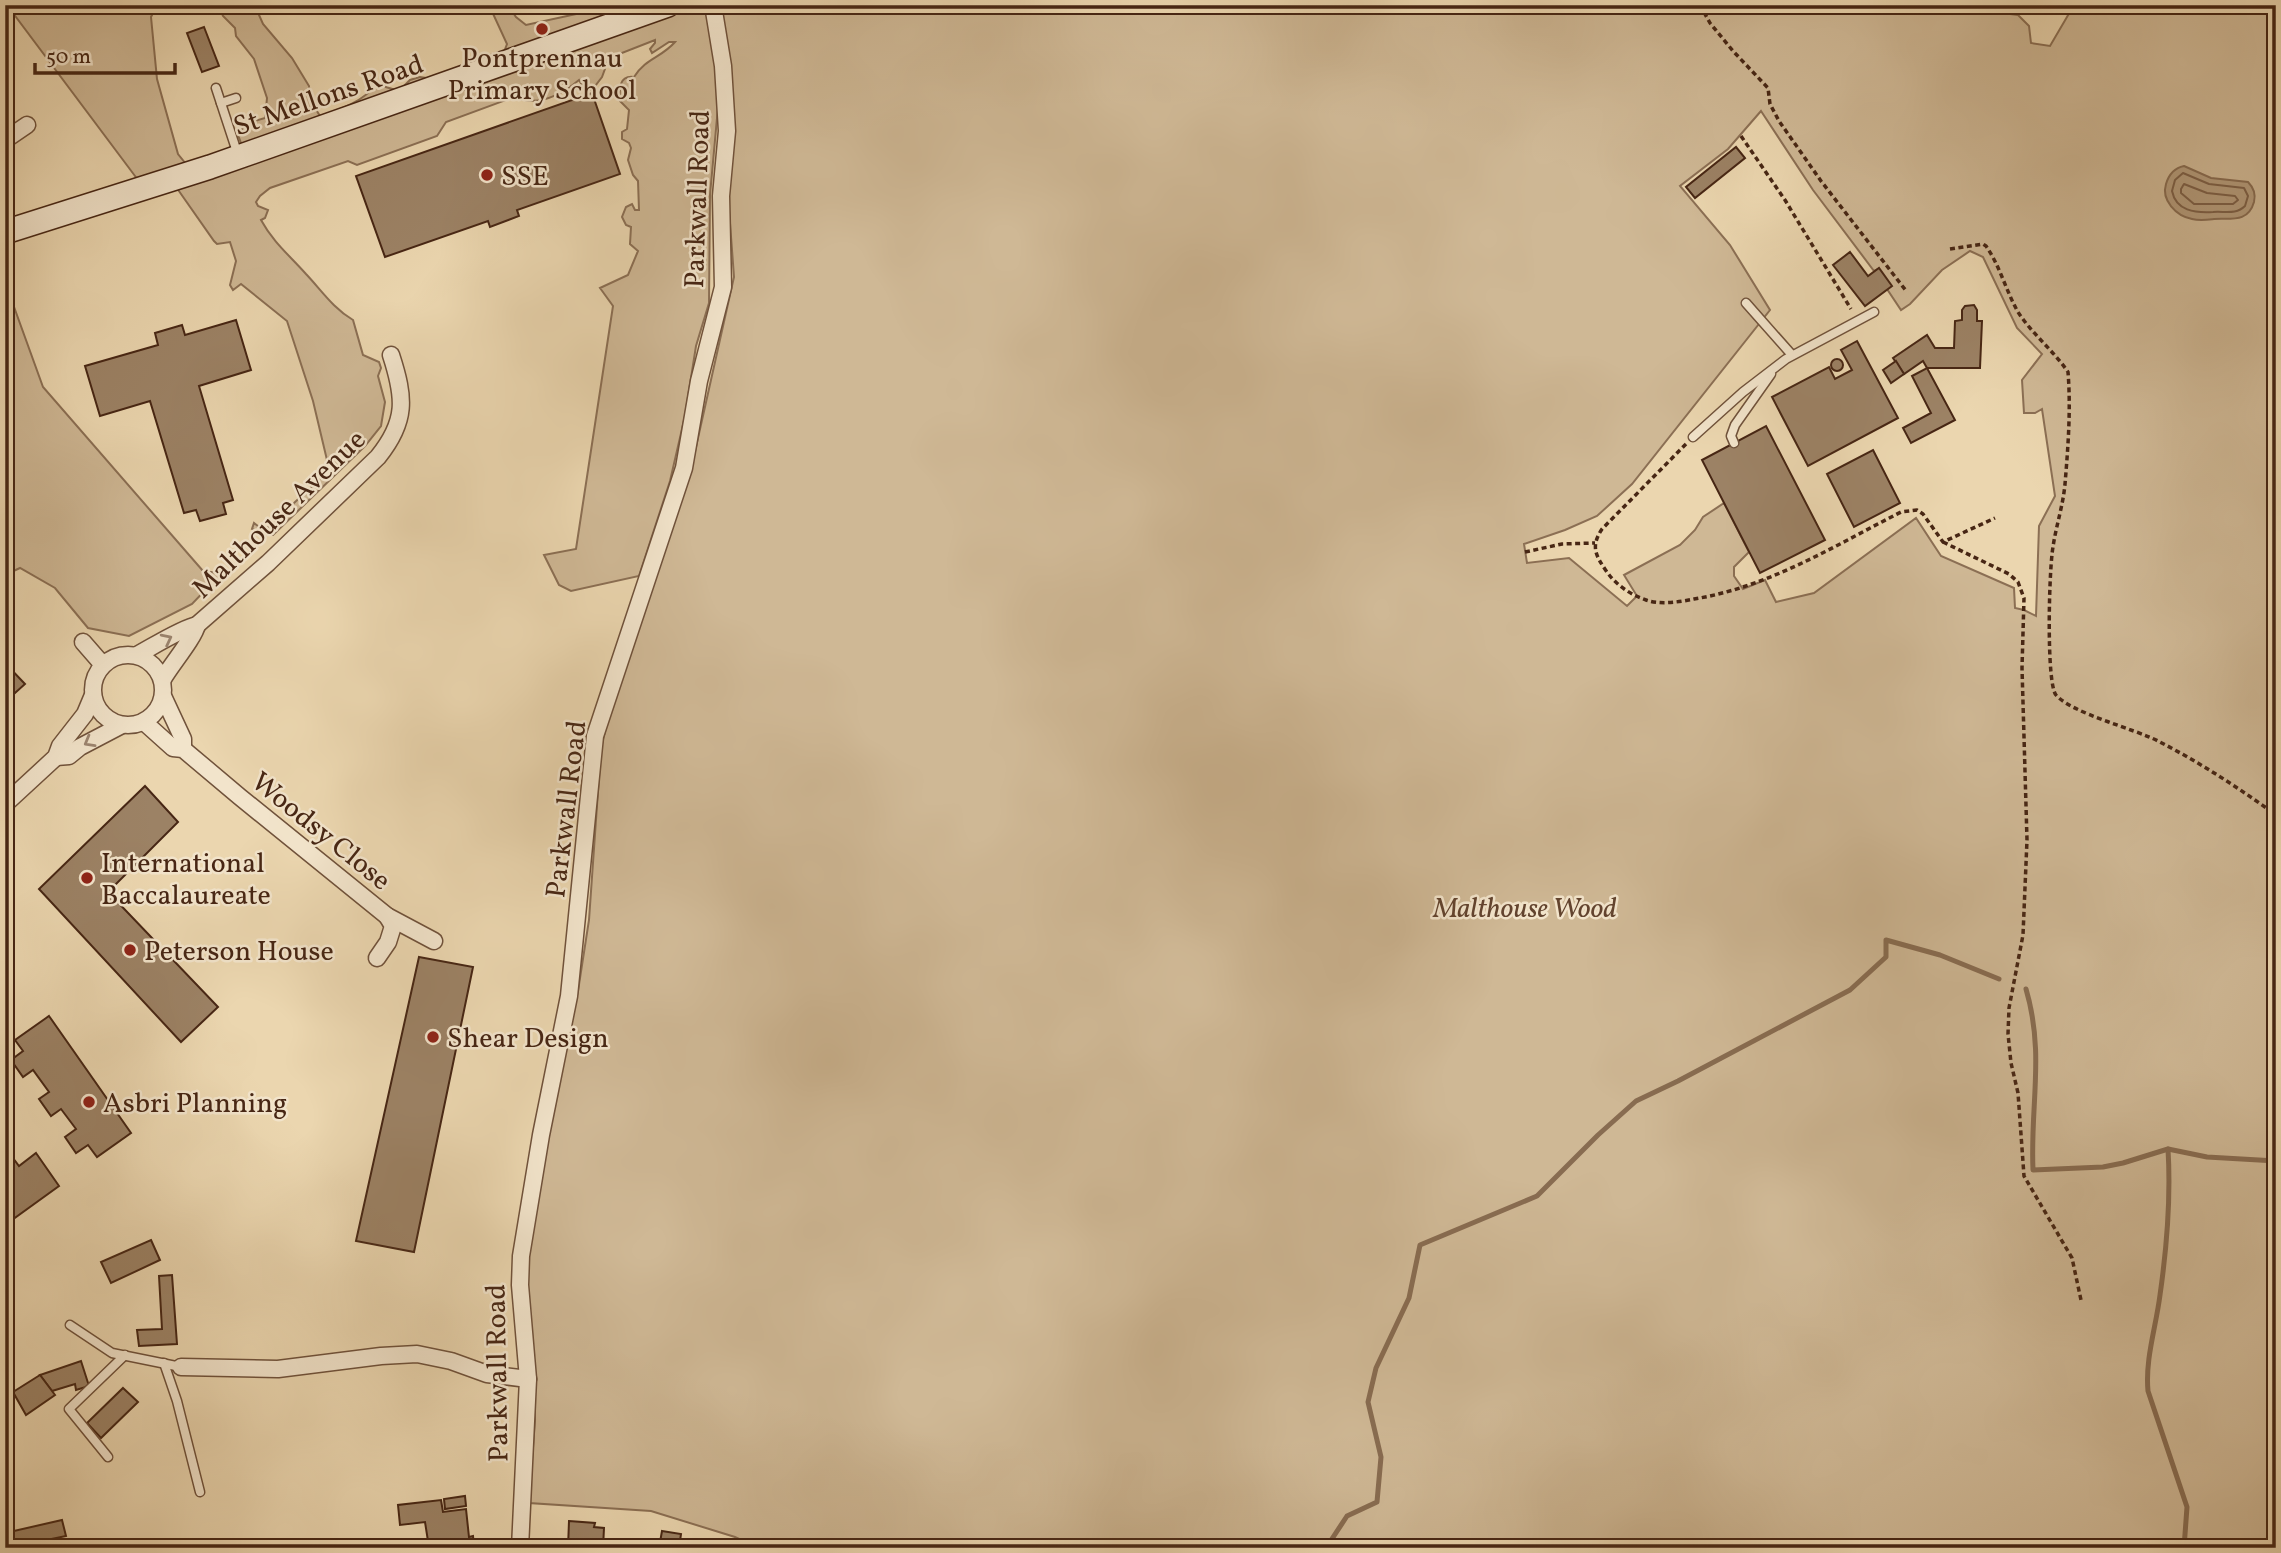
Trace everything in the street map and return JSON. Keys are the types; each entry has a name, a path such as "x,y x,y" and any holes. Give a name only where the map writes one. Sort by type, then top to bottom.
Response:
{"main road":[{"name":"St Mellons Road","path":"5,232 239,157 668,5"}],"street":[{"name":"Parkwall Road","path":"520,1548 528,1379 520,1255 569,996 595,736 684,468 699,381 723,287 721,196 727,131 723,66 713,5"},
{"path":"5,140 27,125"},
{"name":"Malthouse Avenue","path":"136,655 175,636 187,627 197,625 278,553 378,457 391,441 398,426 402,399 391,355"},
{"name":"Malthouse Avenue","path":"163,679 181,650 195,635 197,625"},
{"path":"83,642 103,665"},
{"path":"5,804 56,757 60,746 85,714 93,695 93,684 103,665 124,654 148,659 157,668 163,679 163,696 183,739 183,749"},
{"path":"93,695 102,716 122,724 133,725 153,716 163,696"},
{"name":"Woodsy Close","path":"144,722 173,748 183,749 387,916 434,942"},
{"path":"56,757 69,756 122,724"},
{"path":"377,958 388,942 393,926 387,916"},
{"path":"181,1367 278,1368 417,1354 452,1361 488,1374 528,1379"}],"lane":[{"path":"216,88 239,157"},
{"path":"221,103 236,98"},
{"path":"1746,303 1792,355"},
{"path":"1693,437 1777,365 1874,312"},
{"path":"1734,443 1731,436 1735,425 1777,365"},
{"path":"71,1325 112,1353 181,1367"},
{"path":"108,1457 69,1409 125,1355"},
{"path":"164,1363 177,1401 200,1492"}],"path":[{"path":"1700,5 1710,23 1768,88 1770,104 1779,121 1821,181 1907,292"},
{"path":"1741,136 1785,200 1858,320"},
{"path":"1950,249 1983,244 1986,246 2023,318 2068,372 2065,483 2050,570 2052,688 2057,697 2080,710 2157,740 2245,792 2276,815"},
{"path":"1693,437 1602,529 1595,542 1600,561 1612,578 1628,592 1648,601 1676,602 1742,589 1900,512 1917,510 1923,514 1943,542 2009,574 2018,582 2024,598 2022,668 2026,840 2023,935 2009,1008 2008,1034 2018,1093 2024,1177 2072,1258 2081,1300"},
{"path":"1943,542 1995,518"},
{"path":"1525,552 1562,544 1595,542"}],"green space":[{"path":"7,5 157,5 151,17 157,79 178,154 190,169 138,180"},
{"name":"Malthouse Wood","path":"218,5 261,5 259,15 263,24 292,58 309,86 310,100 320,116 358,100 376,84 399,91 410,80 420,77 433,79 504,52 507,44 489,5 508,5 526,25 590,11 602,5 687,5 702,10 712,5 1979,5 1980,10 2018,15 2029,26 2031,43 2050,46 2074,5 2276,5 2276,1548 758,1548 735,1537 651,1511 529,1503 535,1420 532,1332 526,1290 527,1260 541,1164 578,991 589,920 601,748 609,715 694,456 734,277 718,107 710,195 709,303 696,346 685,416 670,481 639,576 571,591 559,585 544,555 576,549 613,306 600,288 628,275 638,251 630,244 631,227 626,225 622,217 626,207 632,204 635,210 639,210 638,181 628,160 631,148 629,143 622,139 622,132 627,129 629,110 620,101 620,88 625,78 634,77 675,42 669,42 652,53 650,49 655,40 609,58 602,77 592,90 583,87 579,80 548,98 532,101 514,97 446,122 437,136 357,165 348,161 270,188 260,196 256,202 258,206 268,210 265,218 261,220 271,235 334,305 353,320 363,355 379,362 381,368 378,376 385,402 381,426 365,446 273,535 268,535 252,529 254,523 263,530 267,528 321,478 327,460 313,401 287,321 241,284 233,290 230,285 236,261 230,242 217,244 214,241 174,184 252,147 241,143 238,135 245,124 265,118 267,98 254,59 236,36 235,28 223,16","holes":["1761,111 1813,190 1874,271 1878,269 1901,310 1942,270 1970,251 1983,257 2017,328 2042,354 2022,380 2024,413 2035,413 2042,409 2055,496 2039,526 2036,616 2015,608 2014,588 1941,556 1916,518 1814,593 1776,602 1765,580 1743,589 1734,576 1734,567 1749,552 1724,503 1703,517 1680,545 1624,575 1637,596 1627,606 1569,558 1527,563 1524,544 1597,516 1632,484 1770,310 1730,245 1680,186 1728,149"]},
{"path":"5,282 43,387 203,571 227,574 212,583 192,604 129,636 88,628 55,588 20,568 5,575"}],"water":[{"path":"2184,166 2211,178 2248,182 2255,194 2251,209 2243,216 2233,219 2198,220 2180,215 2168,201 2165,190 2170,174"}],"building":[{"path":"204,27 219,66 202,72 187,33"},
{"path":"592,93 620,174 517,210 519,216 490,227 488,221 385,257 356,176"},
{"path":"1736,147 1745,158 1695,198 1686,187"},
{"path":"1850,252 1868,276 1879,268 1892,286 1865,306 1833,265"},
{"path":"1974,305 1977,321 1982,321 1980,368 1927,368 1923,361 1904,374 1893,358 1927,335 1935,348 1954,348 1955,321 1962,320 1965,306"},
{"path":"236,320 251,370 199,386 233,500 223,503 226,514 200,521 196,510 184,513 150,401 100,416 85,366 158,345 155,333 182,325 185,335"},
{"path":"1857,341 1898,418 1808,466 1772,397 1829,367 1835,379 1852,370 1841,350"},
{"path":"1837,359 1843,365 1837,371 1831,365"},
{"path":"1896,361 1904,374 1891,383 1883,370"},
{"path":"1927,368 1955,420 1911,443 1903,428 1931,413 1912,376"},
{"path":"1766,426 1825,540 1760,573 1702,460"},
{"path":"1873,450 1900,503 1854,527 1827,474"},
{"path":"5,663 25,684 5,702"},
{"name":"Peterson House","path":"145,786 178,822 108,892 218,1007 181,1042 39,889"},
{"path":"419,957 473,967 414,1252 356,1241"},
{"path":"49,1016 131,1133 97,1157 88,1145 76,1153 65,1137 76,1129 61,1109 51,1116 39,1099 49,1092 33,1070 23,1077 11,1060 23,1051 15,1040"},
{"path":"36,1153 59,1186 5,1225 5,1163 13,1158 19,1166"},
{"path":"151,1240 160,1260 111,1283 101,1262"},
{"path":"172,1275 177,1344 139,1346 137,1330 162,1329 159,1276"},
{"path":"81,1361 89,1386 76,1390 75,1384 52,1391 40,1375"},
{"path":"40,1375 55,1395 26,1415 13,1392"},
{"path":"123,1388 138,1402 101,1438 87,1423"},
{"path":"465,1496 466,1506 445,1509 444,1499"},
{"path":"441,1500 443,1512 466,1509 469,1537 473,1536 474,1547 420,1548 419,1542 428,1541 425,1522 400,1525 398,1505"},
{"path":"62,1520 66,1536 8,1548 5,1533"},
{"path":"569,1521 595,1523 594,1527 604,1528 603,1548 568,1548"},
{"path":"662,1531 681,1534 679,1548 659,1548"},
{"path":"689,1542 716,1545 715,1548 688,1548"}],"waterway":[{"path":"1326,1548 1347,1516 1377,1502 1381,1457 1368,1402 1376,1368 1409,1298 1420,1245 1537,1196 1636,1101 1850,990 1886,957 1886,940 1940,955 1999,979"},
{"path":"2026,989 2032,1013 2036,1058 2033,1170 2103,1167 2168,1149 2207,1157 2276,1161"},
{"path":"2168,1149 2166,1240 2147,1379 2148,1391 2187,1507 2184,1548"}],"place":[{"name":"Pontprennau Primary School","path":"542,29"},
{"name":"SSE","path":"487,175"},
{"name":"International Baccalaureate","path":"87,878"},
{"name":"Peterson House","path":"130,950"},
{"name":"Shear Design","path":"433,1037"},
{"name":"Asbri Planning","path":"89,1102"}]}
